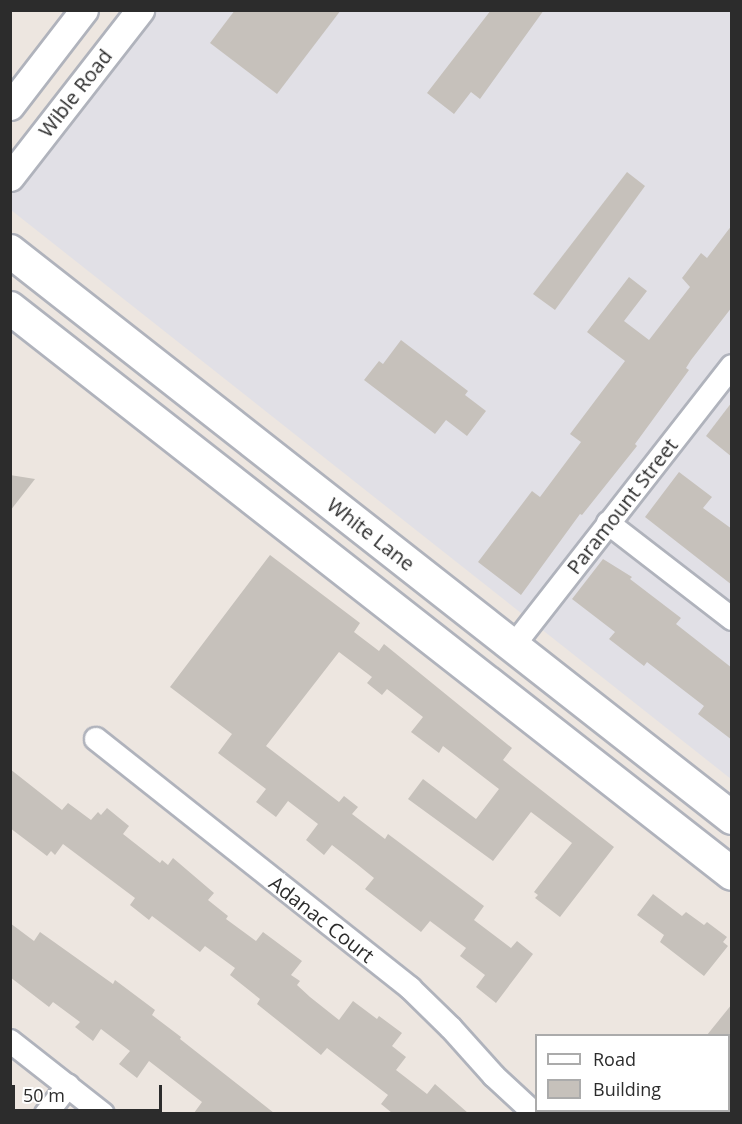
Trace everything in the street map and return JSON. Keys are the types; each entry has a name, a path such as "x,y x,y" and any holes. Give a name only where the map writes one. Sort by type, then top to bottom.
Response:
{"main road":[{"name":"White Lane","path":"10,251 732,818"},
{"path":"10,308 732,874"},
{"path":"271,511 319,516 457,601"},
{"path":"656,815 732,855"}],"street":[{"path":"10,106 84,10"},
{"path":"88,78 119,10"},
{"name":"Wible Road","path":"10,177 140,10"},
{"name":"Paramount Street","path":"514,645 732,366"},
{"path":"609,523 732,619"},
{"name":"Adanac Court","path":"96,739 410,988 451,1028 494,1076 535,1113"},
{"path":"10,1041 103,1113"},
{"path":"46,1113 68,1086"}],"shaded area":[{"path":"145,11 731,11 731,779 11,210 10,180"}],"building":[{"path":"235,10 341,10 277,94 210,43"},
{"path":"491,10 544,10 480,99 471,92 454,114 427,93"},
{"path":"627,172 645,186 555,310 533,294"},
{"path":"732,225 732,307 691,360 686,368 689,370 635,444 637,446 582,515 580,514 521,595 478,562 532,491 540,497 581,442 570,434 625,361 587,332 629,277 647,291 624,321 649,340 690,287 682,278 701,253 707,258"},
{"path":"401,340 468,391 465,395 486,411 467,436 446,420 435,434 364,380 379,361 383,364"},
{"path":"732,402 732,457 706,436"},
{"path":"679,472 712,497 703,508 732,529 732,585 645,517"},
{"path":"10,475 35,479 10,511"},
{"path":"270,555 360,623 354,632 379,651 384,644 512,748 503,760 614,847 560,917 535,898 538,895 534,892 572,843 531,812 493,861 408,799 423,779 476,819 499,789 443,746 439,753 411,732 423,717 387,689 382,695 367,683 372,677 339,652 266,746 339,802 344,796 358,807 352,814 385,839 388,834 484,906 474,920 511,948 517,941 533,954 496,1003 476,987 485,975 460,956 466,948 430,921 421,932 365,889 374,878 358,865 332,845 324,855 306,840 318,824 288,801 276,817 256,802 266,789 218,753 232,734 170,687"},
{"path":"603,559 632,577 630,579 681,618 676,624 732,668 732,740 698,714 704,706 647,662 644,666 609,639 615,632 572,599"},
{"path":"10,769 62,810 68,803 91,820 98,812 101,815 107,808 129,826 123,834 160,863 162,860 168,865 173,858 214,893 208,900 228,916 226,919 256,941 263,932 302,961 291,975 300,981 297,985 339,1020 353,1001 377,1019 379,1016 402,1033 392,1046 406,1057 396,1070 427,1094 435,1084 468,1113 392,1113 381,1104 388,1095 327,1048 321,1055 257,1004 260,999 230,975 235,968 205,946 200,952 152,916 149,920 130,905 135,898 63,844 55,855 51,851 47,856 10,828"},
{"path":"653,894 682,916 686,912 704,925 707,922 727,937 723,942 728,946 704,976 660,942 664,935 637,915"},
{"path":"10,923 34,941 40,932 113,984 115,980 155,1010 152,1015 181,1037 180,1039 274,1113 194,1113 202,1102 149,1061 137,1078 119,1064 130,1051 101,1029 93,1041 75,1027 80,1022 53,1002 49,1007 10,977"},
{"path":"732,1004 732,1035 708,1034"}]}
